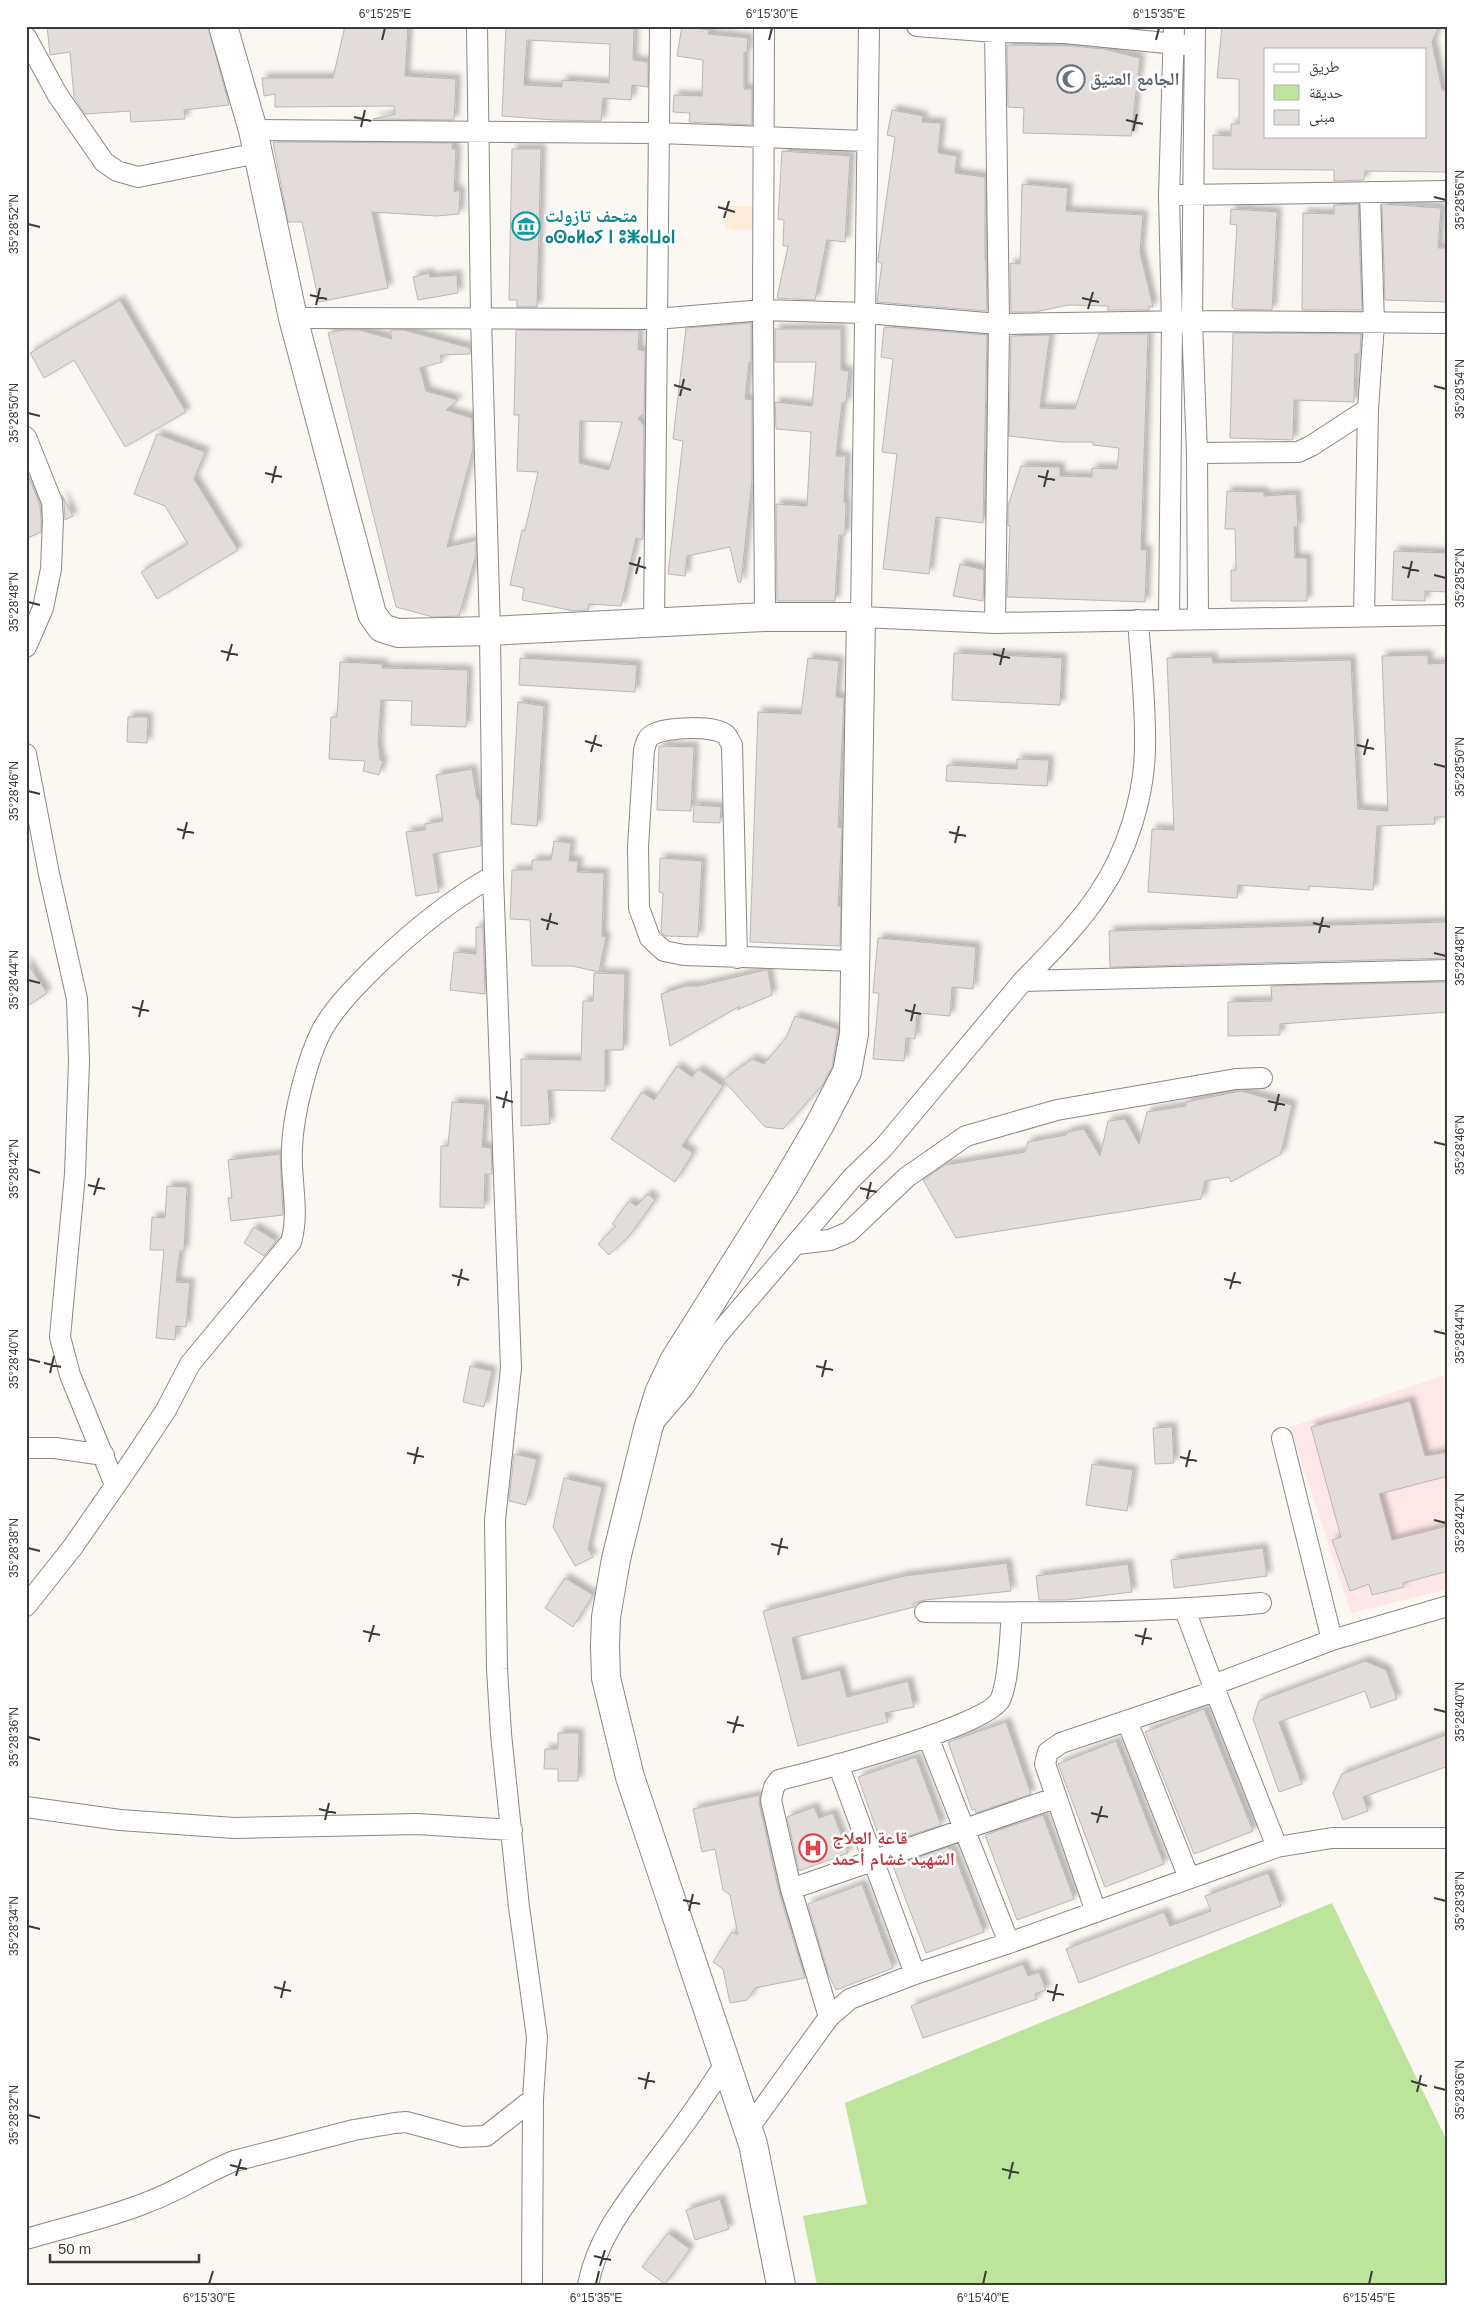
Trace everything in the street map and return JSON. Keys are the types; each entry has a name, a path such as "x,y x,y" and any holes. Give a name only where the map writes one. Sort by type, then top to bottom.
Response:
{"street":[{"path":"223,26 256,142 294,318 372,614 376,622 389,632 490,631 765,617 861,617 995,623 1448,615"},
{"path":"477,26 480,130 481,318 490,631 493,876 511,1368 495,1520 497,1669 501,1734 523,1939 536,2021 536,2067 533,2099 532,2285"},
{"path":"654,624 660,26"},
{"path":"764,26 765,617"},
{"path":"781,2285 753,2144 630,1777 606,1678 605,1646 616,1559 648,1429 659,1393 674,1361 784,1186 847,1072 854,1034 866,141 870,26"},
{"path":"917,26 1195,36 1192,321 1197,453 1198,619"},
{"path":"995,29 999,324 995,623"},
{"path":"1169,620 1172,323 1169,196 1174,35"},
{"path":"26,37 57,94 104,162 117,172 138,177 256,142 480,130 659,133 866,141"},
{"path":"1169,196 1193,194 1448,191"},
{"path":"1364,616 1368,409 1374,324 1370,192"},
{"path":"294,318 656,319 763,310 865,313 999,324 1172,323 1192,321 1374,324 1448,323"},
{"path":"1197,453 1298,452 1311,446 1368,409"},
{"path":"26,647 43,608 50,569 53,520 52,502 27,441"},
{"path":"648,1429 683,1388 716,1336 852,1178 884,1147 1023,980 1046,958 1101,892 1118,859 1129,830 1137,804 1145,750 1138,620"},
{"path":"737,958 732,745 726,735 710,729 687,728 654,733 647,740 644,750 638,847 639,908 650,938 664,951 684,954 737,958 854,961"},
{"path":"26,754 49,874 77,999 79,1061 75,1174 60,1337 70,1375 115,1485"},
{"path":"26,1606 72,1548 166,1410 190,1364 292,1242 296,1222 292,1147 302,1086 322,1030 350,993 417,927 463,892 493,876"},
{"path":"1023,980 1448,970"},
{"path":"797,1244 830,1240 849,1232 907,1177 966,1136 1057,1110 1236,1079 1262,1078"},
{"path":"1282,1438 1332,1640"},
{"path":"26,1448 55,1448 104,1456"},
{"path":"925,1612 1012,1613 1185,1610 1261,1603"},
{"path":"1096,1912 1055,1798 1045,1764 1045,1758 1052,1747 1214,1688 1332,1640 1448,1606"},
{"path":"1185,1610 1277,1847"},
{"path":"829,2017 791,1889 771,1793 779,1780 928,1737 983,1713 999,1701 1004,1688 1012,1613"},
{"path":"1127,1721 1189,1878"},
{"path":"928,1737 1009,1943"},
{"path":"838,1764 915,1974"},
{"path":"791,1889 874,1862 1055,1798"},
{"path":"26,1807 120,1820 234,1828 417,1824 512,1830"},
{"path":"748,2129 829,2017 850,1999 915,1974 1009,1943 1277,1847 1332,1838 1448,1838"},
{"path":"588,2285 594,2259 604,2236 690,2117 726,2062"},
{"path":"26,2239 146,2204 179,2190 216,2168 234,2161 354,2130 406,2122 462,2138 486,2136 533,2099"}],"shaded area":[{"path":"725,206 760,206 760,230 725,229"},
{"path":"1448,1374 1448,1589 1351,1613 1290,1427"}],"green space":[{"path":"1332,1903 1448,2143 1448,2285 817,2285 803,2216 867,2204 845,2103"}],"building":[{"path":"47,26 208,26 229,105 184,110 185,119 131,122 130,111 85,114 74,97 70,52 50,55"},
{"path":"345,26 359,28 408,26 405,76 456,79 454,120 373,119 395,114 394,106 275,107 275,94 264,96 262,78 333,78"},
{"path":"506,26 634,26 633,60 648,62 648,87 632,85 631,100 603,98 601,121 502,116","holes":["527,40 610,44 609,83 562,80 562,87 524,85"]},
{"path":"682,26 709,30 708,34 748,38 747,53 744,52 744,89 752,89 752,125 689,122 690,113 673,112 674,95 702,96 703,60 677,56"},
{"path":"1222,26 1439,26 1432,42 1442,90 1448,90 1448,172 1365,171 1364,180 1334,181 1334,170 1213,169 1213,135 1231,136 1231,124 1239,124 1239,79 1217,78"},
{"name":"الجامع العتيق","path":"1007,45 1072,46 1104,49 1140,58 1131,136 1023,133 1024,108 1008,107"},
{"path":"892,110 923,116 922,122 941,123 938,153 957,156 955,173 985,177 987,311 877,302 882,263 878,262 878,259 895,137 887,135"},
{"path":"273,142 453,143 452,149 456,149 454,192 460,190 459,214 437,216 372,212 388,288 319,302 302,222 288,222"},
{"path":"512,149 541,149 537,307 517,307 517,300 509,300"},
{"path":"782,151 850,156 845,242 827,240 815,300 777,298 788,246 783,246 784,220 778,219"},
{"path":"1022,184 1068,188 1066,211 1143,215 1140,252 1153,307 1149,306 1149,310 1107,310 1109,306 1068,305 1035,312 1011,312 1010,263 1020,264"},
{"path":"1358,204 1362,310 1302,310 1303,213 1334,214 1334,205"},
{"path":"1382,204 1441,208 1438,248 1448,248 1448,302 1385,300"},
{"path":"1231,209 1277,212 1272,310 1234,309 1232,307 1237,225 1230,224"},
{"path":"429,273 430,277 457,275 458,293 418,300 413,277"},
{"path":"120,300 186,412 125,447 74,360 44,378 30,353"},
{"path":"751,323 751,362 749,362 745,399 752,400 752,480 741,582 738,582 730,547 687,556 685,576 668,574 683,441 673,439 686,328"},
{"path":"884,328 987,335 983,523 936,517 929,574 883,569 897,454 882,452 893,359 881,357"},
{"path":"775,329 841,329 841,370 849,371 846,403 842,403 836,456 846,456 844,502 846,502 845,535 839,535 835,601 777,601 776,504 807,506 811,432 776,429 775,402 812,406 816,362 775,362"},
{"path":"343,330 359,330 392,339 390,330 404,330 470,348 470,354 440,355 442,362 420,368 426,391 458,400 446,410 472,418 473,450 447,547 476,540 476,555 459,616 433,617 396,607 328,333"},
{"path":"516,330 639,331 638,350 645,351 644,414 638,418 644,426 643,535 642,540 636,538 621,606 589,604 588,610 573,611 522,600 524,588 510,585 522,530 525,531 538,472 517,471 519,415 514,415","holes":["580,421 622,422 609,470 579,463"]},
{"path":"1233,333 1361,334 1360,354 1355,354 1354,402 1294,400 1293,440 1230,438"},
{"path":"1099,334 1148,334 1141,550 1147,550 1145,602 1007,597 1010,526 1008,526 1008,506 1021,466 1060,467 1060,476 1092,477 1092,468 1117,469 1119,448 1093,445 1093,442 1061,442 1009,436 1011,336 1050,335 1040,408 1075,409"},
{"path":"157,434 205,452 194,479 238,550 157,599 141,572 188,544 165,506 134,494"},
{"path":"26,470 40,505 41,532 26,539"},
{"path":"1227,491 1264,492 1264,496 1296,494 1298,527 1294,527 1295,558 1307,558 1307,601 1231,601 1231,570 1236,570 1235,529 1225,529"},
{"path":"62,495 73,516 65,520 64,501"},
{"path":"1394,551 1448,553 1448,592 1425,591 1425,601 1392,600"},
{"path":"960,564 984,570 983,601 953,596"},
{"path":"954,653 1062,658 1060,705 952,700"},
{"path":"1428,655 1428,664 1448,663 1448,817 1434,817 1435,824 1377,826 1373,890 1309,886 1309,890 1238,885 1237,898 1148,892 1152,829 1174,830 1167,658 1212,657 1213,663 1351,660 1358,809 1388,811 1382,656"},
{"path":"520,658 637,665 635,692 519,685"},
{"path":"808,658 839,661 836,697 844,698 838,827 842,828 838,906 841,906 840,946 750,942 758,712 801,714"},
{"path":"340,662 383,664 382,668 468,670 466,727 411,725 412,701 381,700 378,742 380,760 383,761 379,775 363,771 365,761 329,759 331,717 337,717"},
{"path":"518,702 544,706 537,826 511,824"},
{"path":"128,717 148,717 147,743 127,742"},
{"path":"659,746 694,747 691,811 657,810"},
{"path":"1017,759 1049,760 1047,786 946,781 947,765 1017,769"},
{"path":"472,769 480,806 481,846 433,854 439,892 416,896 406,832 425,830 425,824 443,821 436,775"},
{"path":"694,805 721,807 720,823 693,822"},
{"path":"554,841 571,843 569,861 578,861 577,872 604,873 602,936 606,937 599,972 572,966 532,966 530,920 510,919 512,870 532,870 532,860 551,860"},
{"path":"660,858 702,861 698,937 665,936 661,932 663,893 659,892"},
{"path":"1448,922 1448,958 1110,967 1109,931"},
{"path":"476,927 483,927 485,994 450,990 454,952 476,954"},
{"path":"878,938 976,947 973,989 952,987 950,1016 917,1013 915,1039 906,1038 904,1061 873,1059 879,993 873,993"},
{"path":"26,961 47,993 26,1007"},
{"path":"768,970 772,995 737,1010 740,1006 670,1046 661,994 685,986 698,986"},
{"path":"594,973 625,974 623,1050 605,1050 605,1091 548,1090 550,1124 521,1126 521,1059 581,1060 583,1001 593,1001"},
{"path":"1448,982 1448,1012 1280,1024 1280,1035 1228,1036 1228,1002 1272,1001 1271,986"},
{"path":"795,1016 838,1029 832,1067 823,1084 783,1129 765,1127 723,1080 752,1059 764,1064 786,1038"},
{"path":"677,1066 692,1077 698,1069 723,1086 682,1146 693,1153 675,1182 611,1139 642,1092 654,1100"},
{"path":"1241,1091 1292,1105 1281,1154 1231,1182 1229,1177 1205,1181 1201,1199 956,1238 923,1180 945,1165 1025,1152 1028,1142 1066,1135 1067,1132 1084,1129 1100,1156 1108,1121 1125,1119 1139,1144 1147,1112 1186,1106 1186,1102"},
{"path":"452,1102 485,1104 482,1147 491,1148 492,1174 485,1174 484,1208 440,1207 441,1146 448,1146"},
{"path":"280,1154 283,1215 231,1221 228,1198 232,1198 228,1160"},
{"path":"167,1186 187,1187 184,1251 180,1251 176,1282 190,1283 186,1327 176,1326 175,1340 156,1338 164,1250 150,1250 152,1217 165,1218"},
{"path":"648,1194 655,1200 629,1236 609,1255 598,1244 616,1226 612,1224 629,1201 636,1206"},
{"path":"254,1227 276,1241 264,1256 244,1243"},
{"path":"470,1366 492,1371 484,1407 463,1402"},
{"path":"1410,1401 1425,1456 1448,1452 1448,1476 1379,1494 1392,1540 1448,1526 1448,1571 1403,1583 1404,1587 1372,1595 1369,1584 1350,1591 1332,1540 1341,1537 1311,1427"},
{"path":"1172,1427 1174,1463 1155,1464 1153,1428"},
{"path":"514,1454 537,1459 526,1505 509,1501"},
{"path":"1092,1464 1133,1470 1127,1511 1086,1505"},
{"path":"564,1478 602,1487 588,1549 593,1557 575,1566 553,1527"},
{"path":"1263,1548 1267,1576 1174,1588 1171,1560"},
{"path":"1007,1563 1011,1591 925,1600 914,1603 914,1607 792,1638 802,1680 840,1670 847,1697 908,1681 914,1707 885,1713 888,1722 798,1746 763,1611 904,1576"},
{"path":"1128,1564 1132,1592 1066,1600 1039,1600 1036,1576"},
{"path":"565,1578 593,1595 573,1627 545,1608"},
{"path":"1365,1661 1386,1670 1397,1699 1371,1708 1365,1691 1279,1722 1302,1784 1279,1792 1253,1719 1259,1701"},
{"path":"1204,1709 1253,1831 1194,1854 1145,1732"},
{"path":"1006,1722 1031,1794 976,1813 975,1809 972,1810 948,1742"},
{"path":"558,1733 579,1733 578,1781 558,1781 558,1769 544,1769 545,1749 558,1749"},
{"path":"1448,1734 1448,1766 1363,1797 1368,1811 1343,1820 1333,1793 1342,1774"},
{"path":"1116,1741 1164,1864 1105,1887 1058,1764"},
{"path":"916,1757 941,1825 882,1845 858,1777"},
{"path":"760,1795 759,1803 779,1892 805,1978 755,1988 747,2000 730,2003 723,1969 713,1962 732,1932 738,1935 730,1895 723,1890 715,1849 702,1852 693,1809"},
{"path":"814,1807 819,1818 833,1813 848,1853 799,1871 787,1817"},
{"path":"1043,1815 1074,1899 1017,1920 985,1835"},
{"path":"948,1847 949,1849 952,1848 984,1932 926,1953 893,1866"},
{"path":"1268,1873 1281,1906 1079,1983 1066,1949 1164,1912 1170,1926 1211,1911 1205,1896"},
{"path":"862,1884 893,1968 836,1990 828,1973 808,1904"},
{"path":"1023,1964 1028,1976 1039,1972 1046,1990 1035,1994 1037,1999 923,2038 911,2006"},
{"path":"720,2199 729,2229 695,2240 686,2210"},
{"path":"668,2233 690,2249 665,2284 642,2267"}],"place":[{"name":"الجامع العتيق","path":"1071,79"},
{"name":"متحف تازولت ⴰⵙⴰⵍⴰⵢ ⵏ ⵓⵥⴰⵡⴰⵏ","path":"526,226"},
{"name":"قاعة العلاج الشهيد غشام أحمد","path":"813,1848"}]}
